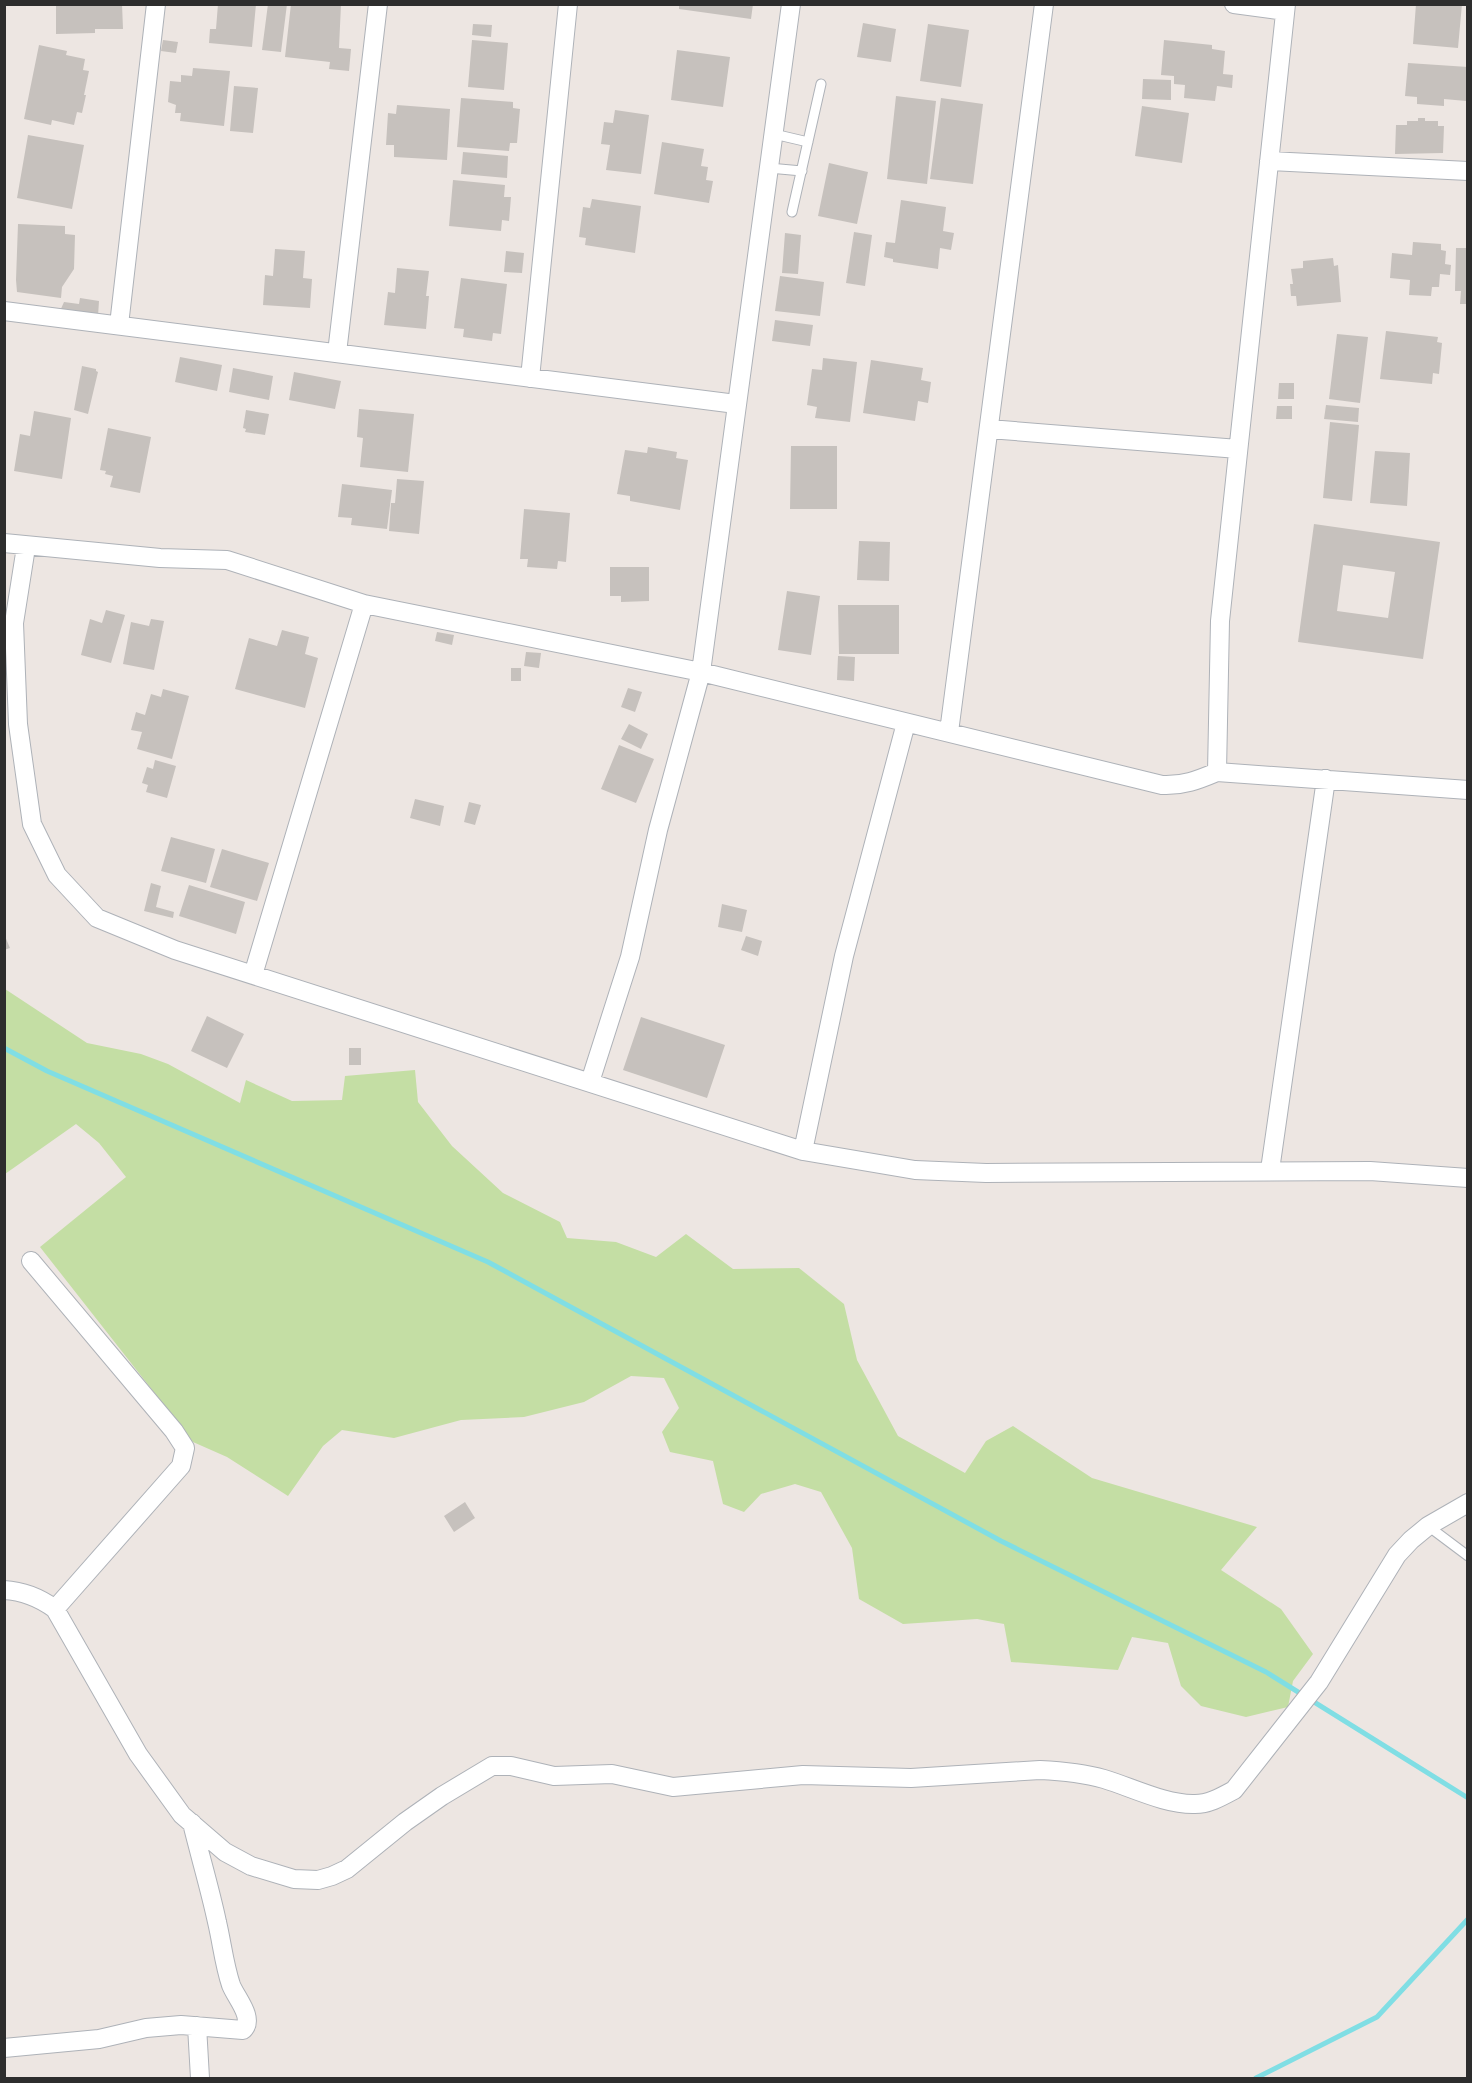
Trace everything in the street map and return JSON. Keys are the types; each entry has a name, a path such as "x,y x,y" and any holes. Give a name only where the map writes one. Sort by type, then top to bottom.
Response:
{"street":[{"path":"119,325 156,4"},
{"path":"337,353 378,4"},
{"path":"530,378 568,4"},
{"path":"590,1082 630,957 658,830 701,672 791,4"},
{"path":"949,732 1044,4"},
{"path":"1217,772 1220,621 1286,8 1234,4"},
{"path":"1269,161 1467,171"},
{"path":"4,311 736,404"},
{"path":"988,429 1238,449"},
{"path":"4,543 26,547 160,558 227,560 364,604 701,672 1162,785 1176,786 1192,783 1217,772 1467,790"},
{"path":"26,547 14,623 18,724 32,824 57,875 97,918 175,950 803,1151 915,1170 962,1172 1370,1171 1467,1178"},
{"path":"253,975 364,604"},
{"path":"803,1151 844,956 906,723"},
{"path":"1270,1170 1326,779"},
{"path":"31,1260 174,1431 184,1448 181,1466 55,1609"},
{"path":"4,1590 24,1593 44,1601 55,1609 138,1754 182,1815 225,1852 251,1866 294,1879 318,1880 346,1869 442,1796 492,1766 503,1765 554,1776 612,1774 673,1787 803,1775 911,1778 1058,1770 1080,1773 1174,1802 1194,1804 1216,1800 1234,1790 1319,1682 1397,1555 1428,1526 1467,1503"},
{"path":"4,2048 99,2039 146,2028 197,2026 243,2030 247,2026 248,2019 232,1987 192,1823"},
{"path":"197,2026 200,2079"}],"lane":[{"path":"792,212 821,84"},
{"path":"774,134 808,142"},
{"path":"769,168 802,171"},
{"path":"1428,1526 1467,1556"}],"green space":[{"path":"5,989 87,1043 141,1054 168,1064 240,1103 246,1080 292,1101 342,1100 345,1076 415,1070 418,1102 452,1146 503,1193 560,1222 567,1238 616,1242 656,1257 686,1234 733,1269 799,1268 844,1304 857,1360 898,1436 965,1473 986,1441 1013,1426 1092,1478 1257,1527 1221,1570 1281,1609 1313,1654 1293,1681 1288,1707 1246,1717 1201,1706 1181,1686 1168,1643 1132,1637 1118,1670 1011,1662 1004,1624 977,1619 903,1624 859,1599 852,1548 821,1492 795,1484 761,1494 744,1512 723,1504 713,1461 670,1452 662,1432 679,1408 664,1378 631,1376 584,1402 524,1417 461,1420 394,1438 342,1430 323,1446 288,1496 227,1457 193,1442 40,1247 126,1177 99,1143 76,1124 5,1174"}],"building":[{"path":"56,4 122,4 123,29 95,29 95,33 56,34"},
{"path":"218,4 256,4 252,47 209,43 210,29 216,29"},
{"path":"268,4 287,4 281,52 262,50"},
{"path":"291,4 341,4 339,48 351,49 349,71 329,69 330,62 285,57"},
{"path":"679,4 753,4 751,19 679,9"},
{"path":"1416,4 1462,4 1458,48 1413,44"},
{"path":"863,23 896,29 891,62 857,57"},
{"path":"473,24 492,25 491,37 472,35"},
{"path":"928,24 969,30 961,87 920,81"},
{"path":"163,40 178,42 176,53 161,51"},
{"path":"472,40 508,43 504,90 468,87"},
{"path":"1164,40 1212,45 1212,49 1225,51 1223,74 1233,75 1232,88 1217,86 1215,101 1184,98 1185,85 1174,84 1174,76 1161,75"},
{"path":"39,45 67,51 66,55 85,59 83,70 89,71 84,95 86,95 82,113 77,112 74,125 52,120 51,125 24,119"},
{"path":"677,50 730,57 723,107 671,100"},
{"path":"1408,63 1468,67 1466,101 1444,99 1444,106 1417,104 1417,97 1405,96"},
{"path":"193,68 230,71 224,126 180,121 181,113 175,113 176,105 168,102 170,81 181,82 181,75 192,76"},
{"path":"1143,79 1171,80 1171,100 1142,99"},
{"path":"234,86 258,88 253,133 230,131"},
{"path":"896,96 936,101 927,184 887,179"},
{"path":"461,98 513,102 513,108 520,109 517,143 510,143 509,151 457,147"},
{"path":"941,98 983,104 973,184 930,179"},
{"path":"397,105 450,109 447,160 394,157 394,145 386,145 388,113 396,114"},
{"path":"1142,106 1189,113 1182,163 1135,156"},
{"path":"615,110 649,115 641,174 606,170 610,145 601,144 604,122 613,123"},
{"path":"1418,118 1425,118 1425,121 1438,121 1438,126 1444,126 1443,153 1395,154 1396,125 1407,125 1407,121 1418,121"},
{"path":"28,135 84,145 72,209 17,198"},
{"path":"662,142 704,149 701,166 708,167 706,180 713,181 709,203 654,194"},
{"path":"463,152 508,156 507,178 461,174"},
{"path":"829,163 868,172 857,224 818,216"},
{"path":"453,180 505,185 504,197 511,197 509,221 502,220 501,231 449,226"},
{"path":"592,199 641,206 635,253 585,245 586,238 579,237 583,207 590,208"},
{"path":"901,200 946,207 943,231 954,233 951,250 940,248 938,269 893,262 893,259 884,257 886,242 895,243"},
{"path":"18,224 65,226 65,234 75,235 74,269 62,287 61,298 17,292"},
{"path":"854,232 872,235 865,286 846,283"},
{"path":"785,233 801,235 798,274 782,273"},
{"path":"1413,242 1441,244 1441,250 1446,251 1445,264 1451,265 1450,275 1440,274 1439,287 1432,287 1431,296 1409,295 1410,280 1390,278 1392,253 1412,255"},
{"path":"1456,248 1468,248 1468,304 1460,304 1461,291 1455,291"},
{"path":"275,249 305,251 303,278 312,279 310,308 263,305 265,275 273,276"},
{"path":"506,251 524,253 522,273 504,272"},
{"path":"1333,258 1334,266 1338,265 1341,302 1297,306 1296,296 1291,296 1290,284 1293,284 1291,269 1303,268 1303,261"},
{"path":"397,268 429,271 426,329 384,325 388,292 395,293"},
{"path":"780,276 824,282 820,316 775,311"},
{"path":"461,278 507,284 501,334 493,333 492,341 463,337 464,329 454,328"},
{"path":"80,298 99,301 98,316 60,311 64,302 79,304"},
{"path":"775,320 813,325 810,346 772,341"},
{"path":"1386,331 1438,337 1437,342 1442,343 1439,374 1433,373 1432,384 1380,379"},
{"path":"1337,334 1368,337 1360,403 1329,399"},
{"path":"180,357 222,365 217,391 175,382"},
{"path":"823,358 857,362 850,422 815,418 817,407 807,405 812,369 822,370"},
{"path":"871,360 923,368 921,380 931,382 928,403 918,401 915,421 863,413"},
{"path":"82,366 96,369 98,372 88,414 74,410"},
{"path":"233,368 273,376 269,400 229,392"},
{"path":"294,372 341,381 335,409 289,400"},
{"path":"1279,383 1294,383 1294,399 1278,399"},
{"path":"1326,405 1359,408 1358,422 1324,419"},
{"path":"1277,406 1292,406 1292,419 1276,419"},
{"path":"359,409 414,414 408,472 360,467 363,438 357,437"},
{"path":"246,410 269,414 265,435 245,432 246,429 243,428"},
{"path":"34,411 71,418 62,479 14,471 20,434 30,436"},
{"path":"1330,422 1359,425 1352,501 1323,498"},
{"path":"108,428 151,437 140,493 110,487 113,476 100,470"},
{"path":"791,446 837,446 837,509 790,509"},
{"path":"648,447 677,452 676,458 688,460 680,510 630,501 630,496 617,494 625,450 647,453"},
{"path":"1375,451 1410,453 1407,506 1370,503"},
{"path":"397,479 424,481 419,534 389,531 391,503 395,503"},
{"path":"342,484 392,490 387,529 351,525 352,518 338,517"},
{"path":"524,509 570,513 566,562 558,561 557,569 527,567 528,559 520,559"},
{"path":"1314,524 1440,542 1423,659 1298,642","holes":["1343,565 1395,572 1388,618 1337,611"]},
{"path":"859,541 890,542 889,581 857,580"},
{"path":"610,567 649,567 649,601 621,602 621,596 610,596"},
{"path":"787,591 820,596 811,655 778,650"},
{"path":"838,605 899,605 899,654 839,654"},
{"path":"106,610 125,615 111,663 81,655 90,619 102,623"},
{"path":"151,619 164,621 154,670 123,664 131,622 149,626"},
{"path":"282,630 309,637 305,654 318,658 305,708 235,689 249,638 277,646"},
{"path":"437,632 454,635 452,645 435,641"},
{"path":"526,652 541,653 539,668 524,666"},
{"path":"838,656 855,657 854,681 837,680"},
{"path":"511,668 521,668 521,681 511,681"},
{"path":"628,688 642,692 635,712 621,707"},
{"path":"163,689 189,696 172,759 137,749 142,732 131,730 136,712 145,715 151,694 161,697"},
{"path":"629,724 648,734 641,749 621,739"},
{"path":"619,745 654,759 636,803 601,789"},
{"path":"155,760 176,766 167,798 146,792 148,785 142,783 147,767 153,769"},
{"path":"415,799 444,806 440,826 410,818"},
{"path":"469,802 481,805 475,825 464,822"},
{"path":"171,837 215,849 206,883 161,871"},
{"path":"222,849 269,863 257,901 210,887"},
{"path":"151,883 161,886 156,907 174,912 173,918 144,911"},
{"path":"189,885 245,902 236,934 179,916"},
{"path":"722,904 747,910 742,932 718,927"},
{"path":"4,934 10,948 4,950"},
{"path":"746,936 762,941 758,956 741,950"},
{"path":"207,1016 244,1034 227,1068 191,1051"},
{"path":"641,1017 725,1045 707,1098 623,1070"},
{"path":"349,1048 361,1048 361,1065 349,1065"},
{"path":"465,1502 475,1518 454,1532 444,1516"}],"waterway":[{"path":"4,1048 47,1071 488,1262 1001,1541 1266,1672 1468,1798"},
{"path":"1256,2078 1377,2017 1468,1919"}]}
